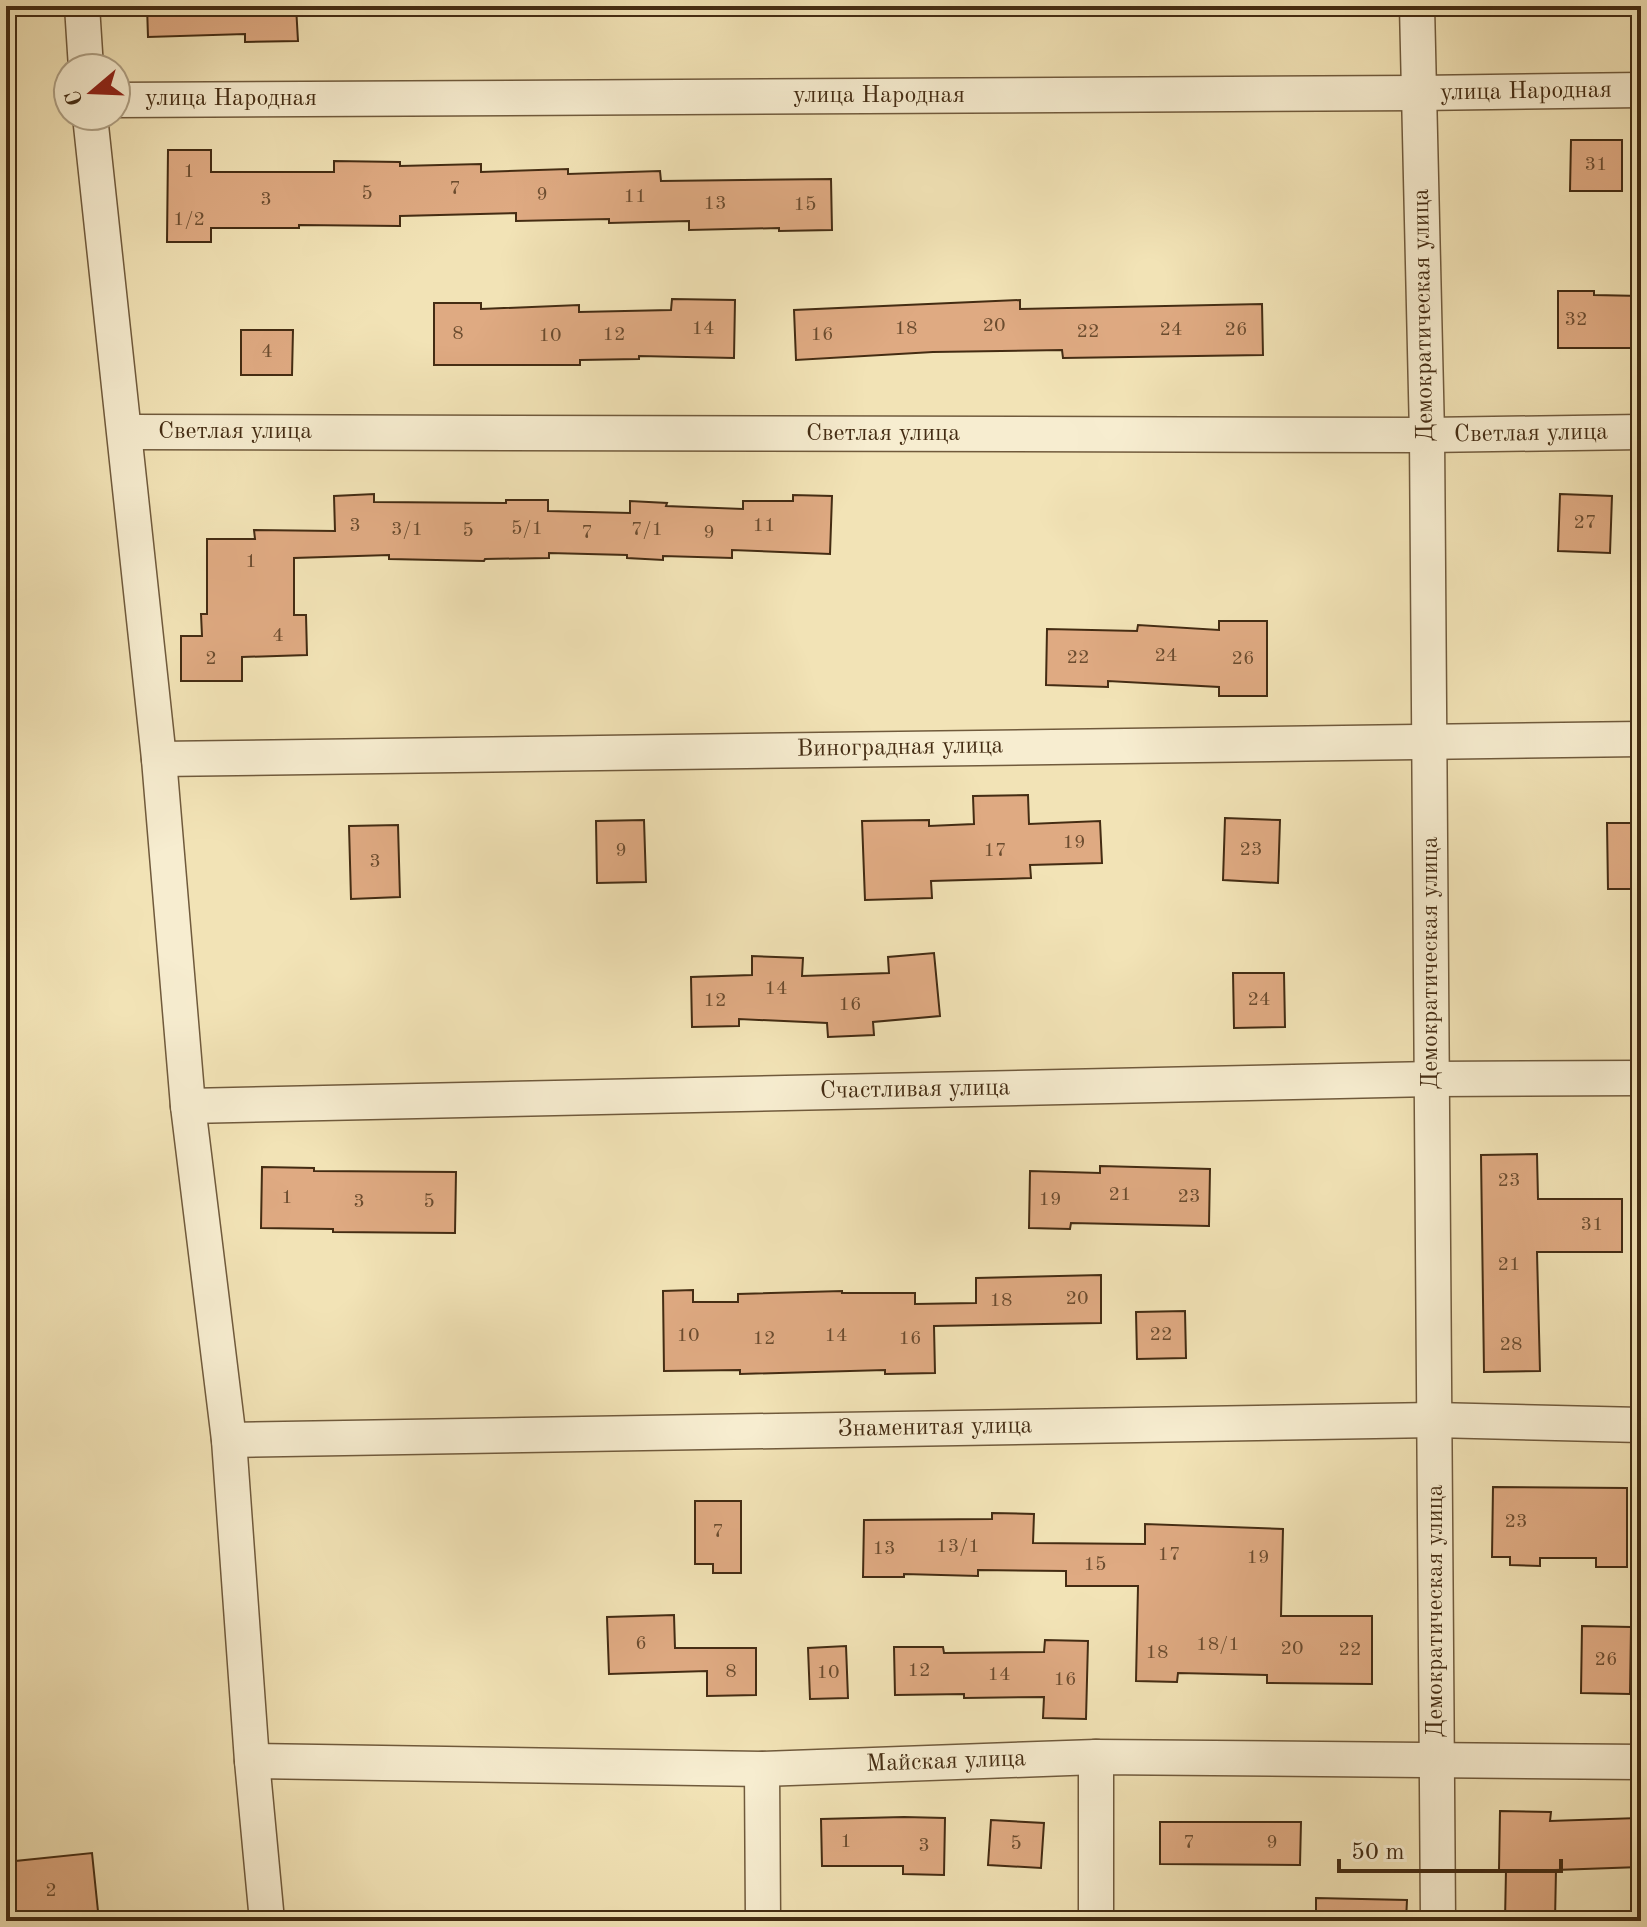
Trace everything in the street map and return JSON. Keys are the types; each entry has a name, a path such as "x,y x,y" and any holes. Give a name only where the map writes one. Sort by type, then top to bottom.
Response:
{"street":[{"path":"82,6 85,52"},
{"name":"Демократическая улица","path":"1417,6 1427,435 1438,1921"},
{"name":"улица Народная","path":"132,100 1641,90"},
{"path":"92,132 159,759 188,1106 229,1440 267,1921"},
{"name":"Светлая улица","path":"126,432 1427,435 1641,432"},
{"name":"Виноградная улица","path":"159,759 1641,739"},
{"name":"Счастливая улица","path":"188,1106 1432,1079 1641,1078"},
{"name":"Знаменитая улица","path":"229,1440 1434,1420 1641,1425"},
{"path":"1096,1757 1096,1921"},
{"name":"Майская улица","path":"252,1761 762,1769 1096,1757 1641,1762"},
{"path":"762,1769 763,1921"}],"building":[{"path":"147,6 296,6 298,41 245,42 245,34 148,37"},
{"path":"1571,140 1622,140 1622,191 1570,191"},
{"path":"168,150 211,150 211,172 334,172 334,161 400,162 400,166 481,164 481,172 568,169 568,174 660,171 661,181 831,179 832,230 689,230 689,221 516,221 516,213 400,216 400,226 211,228 211,242 167,242"},
{"path":"1558,291 1641,296 1641,348 1558,348"},
{"path":"672,299 735,300 734,358 639,356 639,359 580,360 580,365 434,365 434,303 481,303 481,309 579,305 579,312 671,310"},
{"path":"1020,300 1020,309 1262,304 1263,355 1063,358 1062,350 933,352 796,360 794,310"},
{"path":"241,330 293,330 292,375 241,375"},
{"path":"374,494 374,502 506,503 506,500 548,500 548,511 630,513 630,501 667,503 666,506 743,509 743,501 793,501 793,495 832,496 830,554 732,550 732,558 663,556 663,560 627,558 627,555 549,553 549,558 484,561 389,559 389,555 294,558 294,615 306,615 307,655 242,657 242,681 181,681 181,636 202,636 201,614 207,614 207,539 255,539 254,530 335,531 334,496"},
{"path":"1560,494 1612,496 1610,553 1558,551"},
{"path":"1219,621 1267,621 1267,696 1219,696 1219,687 1108,681 1108,687 1046,685 1047,629 1137,631 1138,625 1219,630"},
{"path":"1028,795 1029,824 1100,821 1102,863 1030,865 1031,878 931,881 932,898 865,900 862,821 929,820 929,826 974,824 973,796"},
{"path":"1225,818 1280,820 1278,883 1223,880"},
{"path":"644,820 646,882 597,883 596,821"},
{"path":"1607,823 1641,823 1641,889 1608,889"},
{"path":"398,825 400,897 351,899 349,826"},
{"path":"934,953 940,1016 873,1022 874,1035 828,1037 827,1023 739,1019 739,1026 692,1027 691,977 752,975 752,956 803,958 802,976 889,973 888,957"},
{"path":"1233,973 1284,973 1285,1027 1234,1028"},
{"path":"1537,1154 1538,1199 1622,1199 1622,1252 1537,1252 1540,1371 1484,1372 1481,1155"},
{"path":"1100,1166 1210,1169 1209,1226 1071,1223 1070,1229 1029,1228 1030,1171 1100,1173"},
{"path":"262,1167 314,1168 314,1171 456,1172 455,1233 261,1228"},
{"path":"1101,1275 1101,1323 934,1326 935,1373 885,1374 885,1370 740,1374 740,1370 664,1371 663,1291 693,1290 693,1302 738,1302 738,1294 842,1291 915,1293 915,1304 976,1303 976,1278"},
{"path":"1185,1311 1186,1358 1137,1359 1136,1312"},
{"path":"1493,1487 1627,1488 1627,1567 1596,1567 1596,1558 1540,1558 1540,1566 1510,1565 1510,1557 1492,1557"},
{"path":"695,1501 741,1501 741,1573 713,1573 713,1564 695,1564"},
{"path":"992,1513 1034,1514 1033,1543 1145,1544 1145,1524 1283,1529 1281,1616 1372,1616 1372,1684 1267,1683 1267,1675 1178,1673 1177,1682 1136,1681 1138,1586 1066,1586 1066,1571 978,1570 978,1576 904,1574 904,1577 863,1577 864,1520 992,1519"},
{"path":"674,1615 675,1648 756,1648 756,1695 707,1696 707,1671 609,1674 607,1617"},
{"path":"1582,1626 1631,1627 1630,1694 1581,1693"},
{"path":"1045,1640 1088,1641 1086,1719 1043,1718 1044,1697 895,1695 894,1647 943,1647 944,1653 1044,1652"},
{"path":"846,1646 848,1698 810,1699 808,1648"},
{"path":"1500,1811 1551,1812 1550,1821 1638,1818 1640,1867 1556,1870 1555,1921 1505,1921 1506,1870 1499,1870"},
{"path":"945,1818 944,1875 903,1874 903,1866 822,1866 821,1819"},
{"path":"991,1820 1044,1823 1041,1868 988,1865"},
{"path":"1160,1822 1301,1822 1300,1865 1160,1864"},
{"path":"92,1853 99,1921 6,1921 6,1862"},
{"path":"1316,1898 1407,1900 1406,1921 1316,1921"}]}
